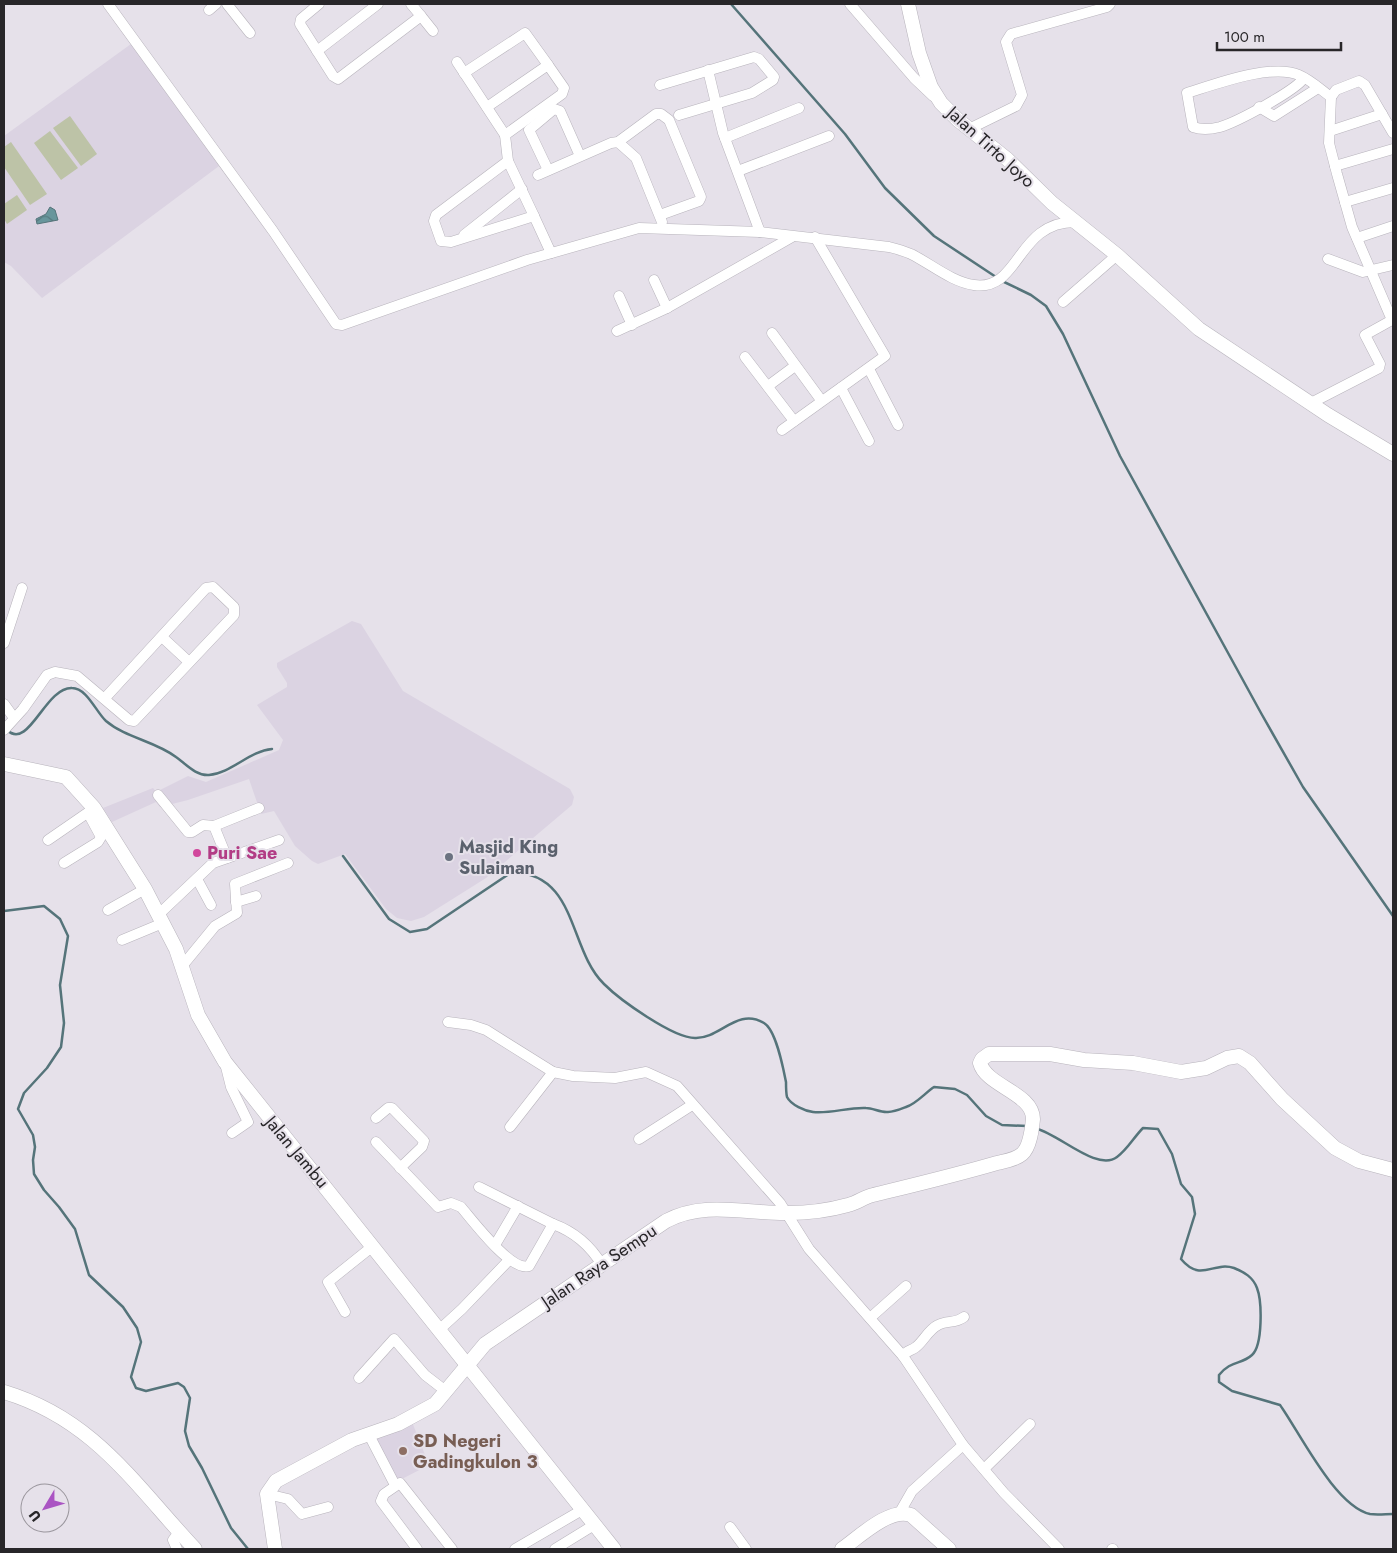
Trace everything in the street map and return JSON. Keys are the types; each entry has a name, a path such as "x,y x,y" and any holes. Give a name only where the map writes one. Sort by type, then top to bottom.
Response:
{"street":[{"path":"108,4 273,231 336,324 342,325 451,285 629,230 664,227 760,232 889,247 910,254 968,284 981,286 995,283 1008,272 1023,250 1040,232 1054,223 1075,222"},
{"path":"227,4 250,33"},
{"path":"319,4 299,21 333,76 338,79 342,78 421,16"},
{"path":"317,51 378,4"},
{"path":"411,4 432,31"},
{"path":"850,4 914,78 942,103"},
{"name":"Jalan Tirto Joyo","path":"908,4 927,78 942,103 969,129 1007,159 1052,203 1117,255 1199,329 1311,403 1393,454"},
{"path":"969,129 1016,106 1021,101 1022,95 1006,42 1011,34 1107,7 1110,4"},
{"path":"464,73 525,33 564,88 562,94 506,135"},
{"path":"660,85 756,57 774,77 773,80 752,93 679,115"},
{"path":"457,62 506,135 508,161 551,253"},
{"path":"487,107 548,65"},
{"path":"708,70 725,138 760,232"},
{"path":"1304,78 1300,84 1220,127 1199,129 1193,127 1187,93 1274,71 1304,78 1331,97"},
{"path":"1311,403 1379,368 1380,364 1365,335 1390,322 1393,316 1357,238 1335,166 1329,143 1331,97 1336,90 1359,81 1365,85 1393,133"},
{"path":"1259,107 1274,116 1318,88"},
{"path":"725,138 799,108"},
{"path":"548,170 529,130 554,109 560,111 580,156"},
{"path":"538,175 611,143 618,142 656,114 661,114 669,120 701,197 699,200 660,215"},
{"path":"1330,131 1382,114"},
{"path":"738,171 829,136"},
{"path":"618,142 636,158 664,227"},
{"path":"1335,166 1393,149"},
{"path":"508,161 434,218 441,241 446,243 459,240 534,216"},
{"path":"1346,202 1393,188"},
{"path":"459,240 522,189"},
{"path":"1357,238 1393,226"},
{"path":"617,332 667,308 792,236"},
{"path":"782,430 821,400 883,359 884,353 815,237"},
{"path":"1063,302 1117,255"},
{"path":"1328,259 1363,272 1372,272 1393,265"},
{"path":"654,280 667,308"},
{"path":"619,296 632,325"},
{"path":"772,333 821,400"},
{"path":"745,357 794,421"},
{"path":"768,386 795,366"},
{"path":"869,369 898,425"},
{"path":"841,388 869,441"},
{"path":"9,724 47,675 52,672 77,676 129,720 134,721 234,615 234,607 209,586 105,698"},
{"path":"4,643 22,588"},
{"path":"162,637 189,662"},
{"path":"4,704 9,724"},
{"name":"Jalan Jambu","path":"4,764 66,777 145,889 183,965 202,1023 225,1062 614,1549"},
{"path":"158,796 190,833 200,826 214,826 260,808"},
{"path":"48,840 91,810 101,837 98,842 64,863"},
{"path":"214,826 227,858"},
{"path":"122,940 161,919 213,863 279,840"},
{"path":"183,965 216,926 238,913 235,884 288,863"},
{"path":"197,879 211,905"},
{"path":"108,910 145,889"},
{"path":"236,902 256,896"},
{"path":"448,1022 471,1025 486,1030 553,1072 573,1076 616,1078 646,1072 677,1086 763,1183 788,1213 809,1249 903,1356 963,1445 1059,1549"},
{"name":"Jalan Raya Sempu","path":"267,1494 276,1481 368,1433 389,1427 435,1404 447,1392 485,1344 666,1221 681,1214 717,1208 788,1213 849,1205 870,1196 1014,1159 1026,1150 1033,1118 1027,1105 984,1072 980,1063 982,1058 999,1053 1050,1054 1084,1060 1133,1063 1181,1072 1206,1068 1227,1058 1239,1056 1250,1063 1282,1099 1335,1148 1358,1161 1393,1170"},
{"path":"225,1062 231,1087 248,1122 232,1133"},
{"path":"510,1127 553,1072"},
{"path":"639,1139 692,1105"},
{"path":"376,1118 388,1108 392,1108 424,1141 422,1147 400,1168"},
{"path":"244,1112 267,1116"},
{"path":"376,1142 438,1208 451,1203 461,1207 509,1260 522,1267 529,1266 553,1224"},
{"path":"479,1187 564,1228 587,1244 602,1265"},
{"path":"495,1246 518,1206"},
{"path":"345,1312 328,1282 373,1246"},
{"path":"439,1330 509,1260"},
{"path":"870,1318 906,1286"},
{"path":"903,1356 908,1350 916,1347 937,1325 944,1322 954,1322 964,1317"},
{"path":"359,1378 394,1339 425,1375 447,1392"},
{"path":"4,1392 32,1400 49,1409 95,1440 195,1549"},
{"path":"984,1469 1030,1424"},
{"path":"368,1433 395,1486"},
{"path":"842,1549 886,1518 900,1512 912,1491 963,1445"},
{"path":"417,1549 381,1501 384,1494 395,1486 402,1484 452,1549"},
{"path":"275,1549 267,1494 288,1500 302,1514 328,1507"},
{"path":"515,1549 582,1510"},
{"path":"900,1512 911,1515 949,1549"},
{"path":"555,1549 594,1524"},
{"path":"730,1527 746,1549"},
{"path":"178,1549 173,1540 179,1532"}],"shaded area":[{"path":"131,44 219,166 42,298 11,266 4,262 4,136"},
{"path":"352,621 361,624 403,691 570,789 574,797 572,805 486,878 424,917 411,921 397,918 386,909 345,854 318,864 312,861 295,846 274,811 261,814 249,779 188,800 160,807 156,802 112,822 103,808 153,788 156,792 188,776 206,782 279,750 283,740 257,705 287,687 287,683 277,667 277,663"},
{"name":"SD Negeri Gadingkulon 3","path":"412,1422 429,1465 398,1481 375,1436"}],"green space":[{"path":"70,116 97,154 81,166 53,128"},
{"path":"50,131 78,168 61,180 34,143"},
{"path":"11,142 47,194 30,205 4,167 4,147"},
{"path":"17,195 27,210 7,224 4,219 4,204"}],"water":[{"path":"50,207 55,210 58,220 37,224 36,219 46,214"}],"waterway":[{"path":"731,4 845,134 885,188 934,236 996,277"},
{"path":"1002,281 1031,295 1046,306 1063,334 1120,456 1303,787 1393,916"},
{"path":"7,730 15,734 23,732 54,697 62,690 72,688 87,696 102,717 114,727 159,747 200,774 209,775 217,773 256,754 272,749"},
{"path":"343,856 389,919 410,932 427,929 512,872 533,876 549,885 561,899 592,969 604,984 647,1017 674,1032 695,1038 713,1034 737,1021 745,1019 754,1019 764,1023 772,1033 778,1050 786,1082 787,1097 792,1103 802,1109 819,1112 869,1108 893,1112 910,1106 934,1087 955,1089 967,1095 986,1116 1002,1125 1027,1126"},
{"path":"4,911 44,906 60,919 68,936 60,985 64,1023 61,1047 47,1068 24,1093 18,1109 33,1135 35,1147 33,1160 34,1174 44,1190 75,1229 89,1275 123,1307 137,1328 141,1342 131,1377 136,1388 146,1391 178,1383 184,1387 190,1398 185,1431 189,1446 202,1468 231,1528 248,1549"},
{"path":"1037,1129 1099,1160 1109,1160 1117,1157 1143,1128 1158,1129 1172,1154 1181,1184 1192,1197 1195,1214 1181,1259 1195,1270 1201,1271 1220,1267 1234,1268 1248,1275 1259,1294 1261,1312 1260,1333 1256,1350 1248,1358 1223,1370 1219,1375 1219,1382 1232,1391 1280,1405 1319,1467 1344,1498 1357,1508 1370,1514 1393,1514"}],"place":[{"name":"Puri Sae","path":"197,853"},
{"name":"Masjid King Sulaiman","path":"449,857"},
{"name":"SD Negeri Gadingkulon 3","path":"403,1451"}]}
